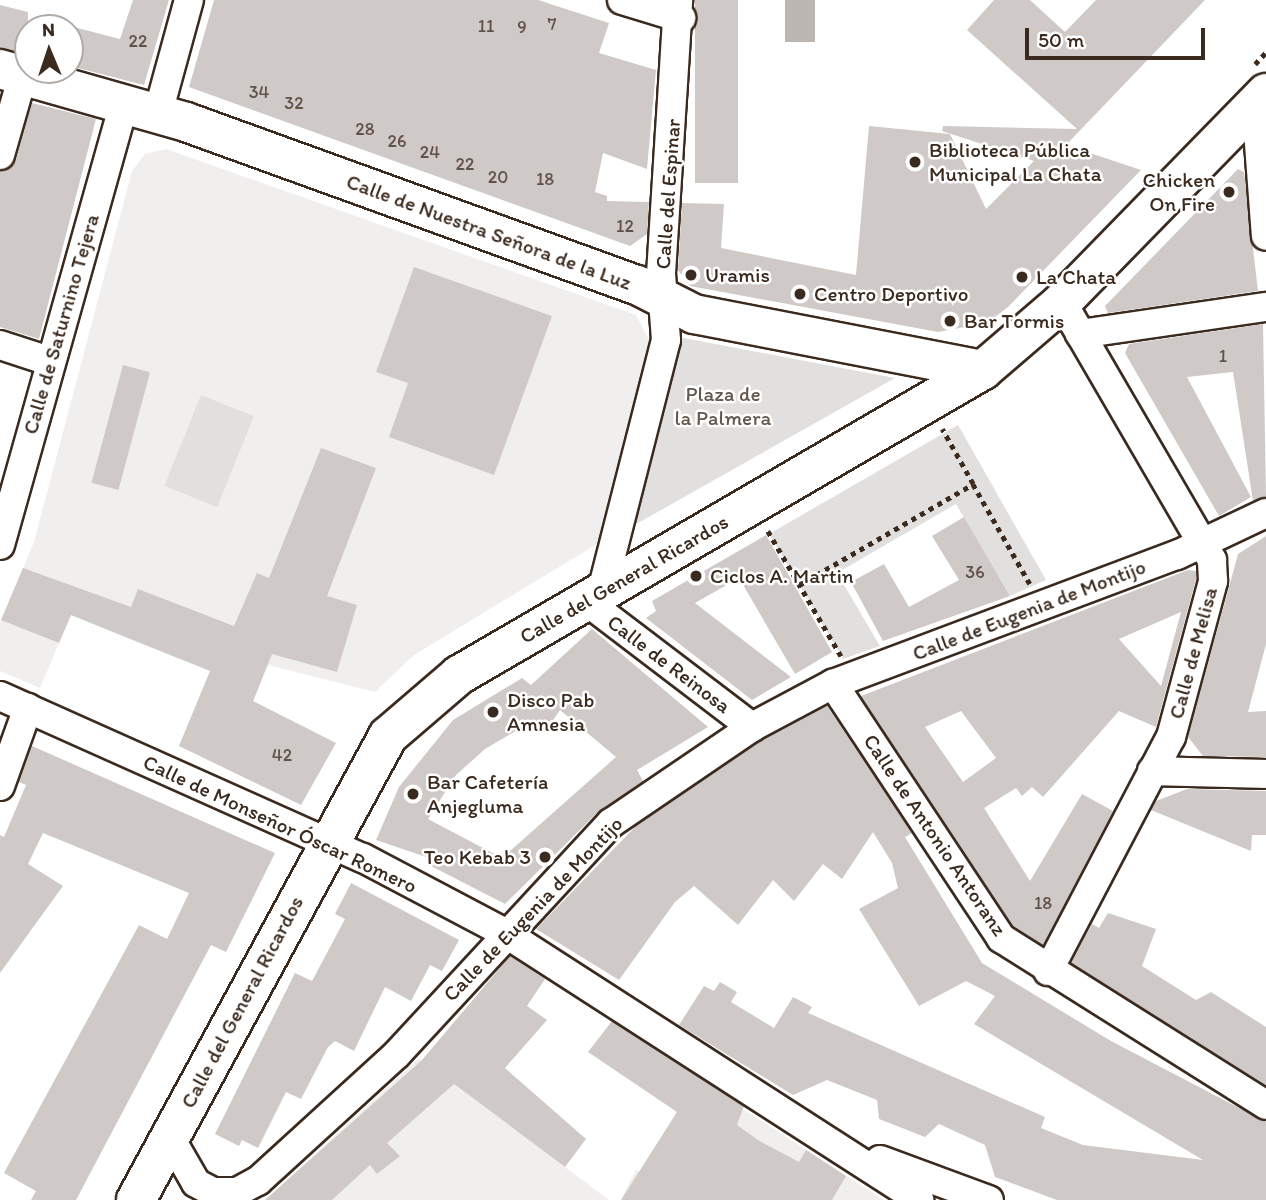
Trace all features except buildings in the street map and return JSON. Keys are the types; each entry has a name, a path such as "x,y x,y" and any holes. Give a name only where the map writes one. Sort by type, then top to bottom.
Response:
{"main road":[{"name":"Calle de Nuestra Señora de la Luz","path":"11,72 141,108 637,285 666,303 694,314 983,370"},
{"name":"Calle del General Ricardos","path":"136,1200 326,845 388,736 460,675 1071,318 1261,98"}],"street":[{"name":"Calle de Saturnino Tejera","path":"0,545 49,361 141,108 189,0"},
{"path":"621,0 679,9"},
{"name":"Calle del Espinar","path":"594,595 666,340 666,303 662,274 679,9"},
{"path":"0,155 11,72"},
{"path":"1261,98 1266,236"},
{"path":"1071,318 1266,307"},
{"name":"Calle de Melisa","path":"1048,971 1171,737 1213,581 1212,560 1071,318"},
{"path":"0,345 49,361"},
{"name":"Calle de Eugenia de Montijo","path":"169,1136 196,1183 213,1192 237,1192 258,1181 397,1055 505,933 611,823 752,727 839,673 1202,545 1266,513"},
{"name":"Calle de Reinosa","path":"594,595 752,727"},
{"name":"Calle de Antonio Antoranz","path":"839,673 1001,938 1048,971 1266,1105"},
{"name":"Calle de Monseñor Óscar Romero","path":"0,696 326,845 363,858 505,933 920,1200"},
{"path":"0,786 27,708"},
{"path":"1152,771 1266,774"},
{"name":"Calle de Monseñor Óscar Romero","path":"838,1145 989,1200"}],"path":[{"path":"941,427 1035,593"},
{"path":"799,585 973,484"},
{"path":"766,527 799,585 839,673"}],"shaded area":[{"path":"785,0 815,0 815,42 785,42"},
{"path":"166,149 636,315 650,342 602,541 414,655 375,692 268,665 227,766 179,746 217,655 186,642 179,659 71,615 40,688 0,671 0,623 34,542 132,171 145,154"},
{"path":"419,1058 609,1200 265,1200"},
{"path":"743,1109 884,1200 621,1200 636,1170 698,1196"}],"green space":[{"name":"Plaza de la Palmera","path":"679,337 895,378 631,527"},
{"path":"201,395 254,416 217,507 164,486"},
{"path":"958,425 1046,580 1010,596 956,504 837,573 880,646 843,659 769,534"}],"place":[{"name":"Biblioteca Pública Municipal La Chata","path":"915,162"},
{"name":"Chicken On Fire","path":"1229,192"},
{"name":"Uramis","path":"691,275"},
{"name":"La Chata","path":"1022,277"},
{"name":"Centro Deportivo","path":"800,294"},
{"name":"Bar Tormis","path":"950,321"},
{"name":"Ciclos A. Martin","path":"696,576"},
{"name":"Disco Pab Amnesia","path":"493,712"},
{"name":"Bar Cafetería Anjegluma","path":"413,794"},
{"name":"Teo Kebab 3","path":"545,857"}]}
